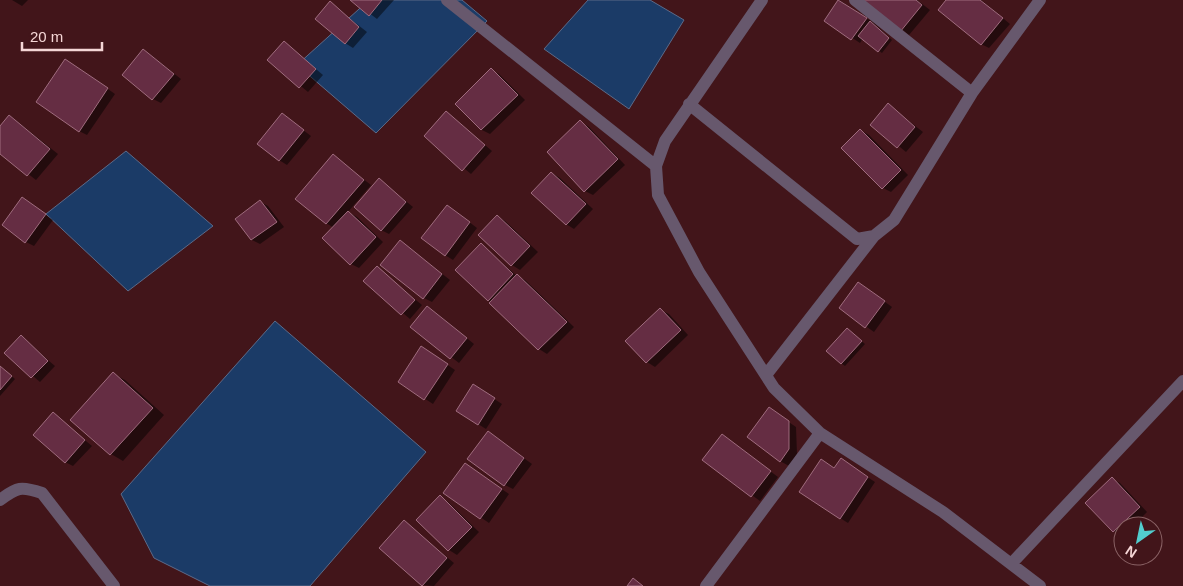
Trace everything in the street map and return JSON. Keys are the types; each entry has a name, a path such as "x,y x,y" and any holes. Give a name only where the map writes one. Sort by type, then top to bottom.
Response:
{"street":[{"path":"447,0 656,166"},
{"path":"762,0 665,141 656,166 658,195 694,263 774,388 820,433 943,512 1040,586"},
{"path":"855,0 972,93"},
{"path":"766,375 819,310 874,236 894,220 972,93 1040,0"},
{"path":"689,104 857,238 874,236"},
{"path":"1011,564 1183,381"},
{"path":"706,586 820,433"},
{"path":"0,500 20,488 27,488 42,493 114,586"}],"water":[{"path":"369,0 462,0 487,21 376,133 297,65"},
{"path":"588,0 650,0 684,20 629,109 544,49"},
{"path":"126,151 213,226 128,291 46,214"},
{"path":"275,321 426,452 310,586 210,586 154,558 121,494"}],"building":[{"path":"350,0 382,0 369,16"},
{"path":"838,0 867,18 851,40 824,21"},
{"path":"863,0 916,0 922,5 900,32"},
{"path":"946,0 980,0 1003,18 981,45 938,10"},
{"path":"330,1 359,27 345,44 315,19"},
{"path":"870,21 889,38 878,52 858,36"},
{"path":"284,41 316,69 299,88 267,60"},
{"path":"143,49 174,74 152,100 122,75"},
{"path":"65,59 108,88 79,132 36,102"},
{"path":"491,68 518,95 481,130 455,104"},
{"path":"888,103 915,127 897,148 870,125"},
{"path":"446,111 485,145 462,171 424,136"},
{"path":"282,113 304,130 279,161 257,144"},
{"path":"9,115 50,149 27,176 0,154 0,126"},
{"path":"580,120 618,159 584,192 547,152"},
{"path":"860,129 901,170 882,189 841,148"},
{"path":"333,154 364,180 326,224 295,199"},
{"path":"551,172 586,204 566,225 531,193"},
{"path":"379,178 406,202 381,231 354,207"},
{"path":"22,197 46,214 25,243 2,225"},
{"path":"260,200 277,222 251,240 235,219"},
{"path":"447,205 470,222 445,256 421,238"},
{"path":"348,211 376,237 350,265 322,238"},
{"path":"497,215 530,246 511,266 478,235"},
{"path":"400,240 442,274 423,299 380,265"},
{"path":"481,243 513,274 488,301 455,270"},
{"path":"377,266 415,300 401,315 363,281"},
{"path":"517,274 567,322 538,350 489,303"},
{"path":"858,282 885,301 865,328 839,308"},
{"path":"427,306 467,338 450,359 410,327"},
{"path":"660,308 681,330 646,363 625,341"},
{"path":"847,328 862,341 841,364 826,351"},
{"path":"21,335 48,361 31,378 4,353"},
{"path":"421,346 448,364 424,400 398,382"},
{"path":"0,366 12,376 0,390"},
{"path":"113,372 153,408 110,455 70,420"},
{"path":"473,384 495,398 478,425 456,411"},
{"path":"769,407 789,421 789,449 780,462 747,437"},
{"path":"53,412 85,440 65,463 33,435"},
{"path":"488,431 524,458 504,486 467,459"},
{"path":"722,434 771,471 751,497 702,460"},
{"path":"841,458 868,477 840,519 799,492 821,459 834,468"},
{"path":"465,463 502,489 480,519 443,493"},
{"path":"1112,477 1140,507 1130,516 1113,516 1113,532 1085,503"},
{"path":"440,495 472,527 448,551 416,520"},
{"path":"404,520 447,558 422,586 379,548"},
{"path":"633,578 643,586 627,586"}]}
